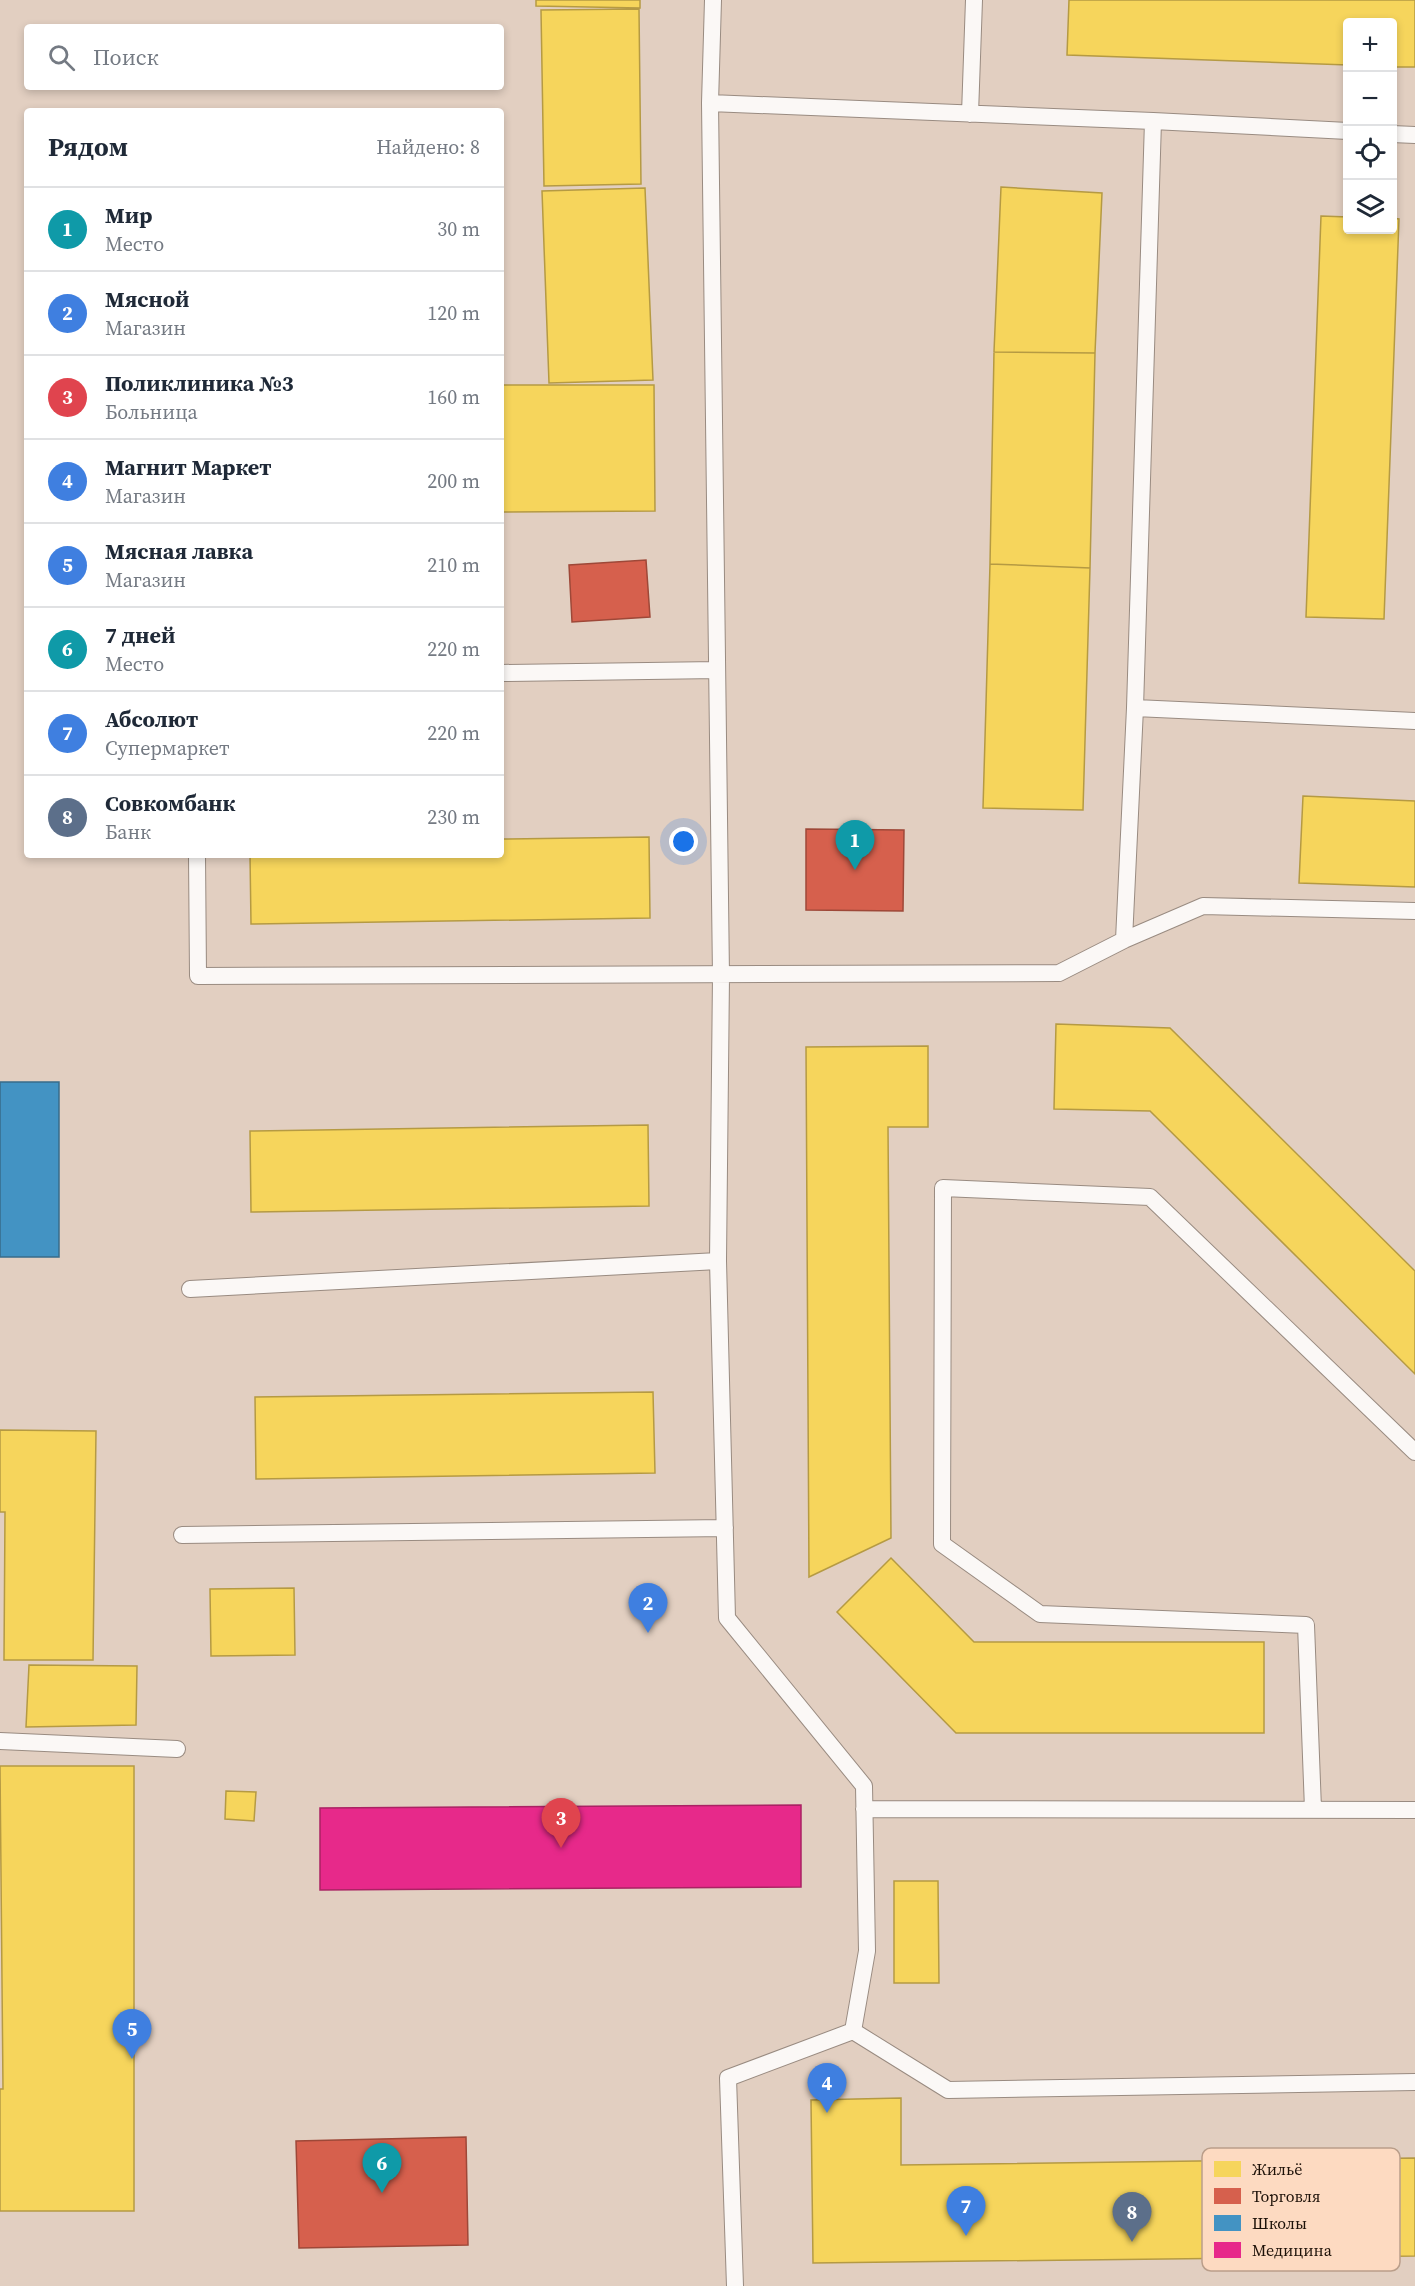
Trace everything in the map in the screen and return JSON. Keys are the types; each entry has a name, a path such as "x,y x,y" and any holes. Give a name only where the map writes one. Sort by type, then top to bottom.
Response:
{"lane":[{"path":"713,0 710,103 721,976 718,1261 726,1618 864,1786 867,1951 853,2031"},
{"path":"970,114 974,0"},
{"path":"710,103 1343,131"},
{"path":"1124,940 1135,708 1153,121"},
{"path":"1397,134 1415,135"},
{"path":"504,673 717,670"},
{"path":"1135,708 1415,721"},
{"path":"196,858 198,976 721,976 1059,973 1124,940 1203,906 1415,911"},
{"path":"1314,1809 1306,1625 1040,1614 942,1544 943,1188 1150,1197 1415,1452"},
{"path":"189,1289 718,1261"},
{"path":"182,1535 725,1528"},
{"path":"0,1742 177,1749"},
{"path":"864,1809 1415,1810"},
{"path":"853,2031 948,2090 1415,2082"},
{"path":"735,2286 728,2078 853,2031"}],"building: Жильё":[{"path":"536,0 640,0 640,8 536,6"},
{"path":"1069,0 1415,0 1415,67 1397,67 1397,18 1343,18 1343,65 1067,55"},
{"path":"639,9 641,184 544,186 541,10"},
{"path":"1001,187 1102,193 1095,353 994,352"},
{"path":"645,188 653,380 549,383 542,191"},
{"path":"1321,216 1343,217 1343,234 1397,234 1397,219 1399,219 1384,619 1306,617"},
{"path":"994,352 1095,353 1090,568 990,564"},
{"path":"504,385 654,385 655,511 504,512"},
{"path":"990,564 1090,568 1083,810 983,808"},
{"path":"1303,796 1415,801 1415,887 1299,883"},
{"path":"649,837 650,918 251,924 250,858 504,858 504,839"},
{"path":"1056,1024 1170,1028 1415,1271 1415,1374 1150,1111 1054,1109"},
{"path":"928,1046 928,1127 888,1127 891,1538 809,1577 806,1047"},
{"path":"648,1125 649,1206 251,1212 250,1131"},
{"path":"653,1392 655,1473 256,1479 255,1397"},
{"path":"0,1430 96,1431 93,1660 4,1660 5,1512 0,1512"},
{"path":"891,1558 974,1642 1264,1642 1264,1733 956,1733 837,1612"},
{"path":"294,1588 295,1655 211,1656 210,1589"},
{"path":"29,1665 137,1666 136,1725 26,1727"},
{"path":"0,1766 134,1766 134,2211 0,2211 0,2089 3,2089"},
{"path":"226,1791 256,1792 254,1821 225,1819"},
{"path":"894,1881 938,1881 939,1983 894,1983"},
{"path":"901,2098 901,2165 1202,2161 1202,2258 813,2263 811,2100"},
{"path":"1400,2158 1415,2158 1415,2256 1400,2256"}],"building: Торговля":[{"path":"646,560 650,617 572,622 569,565"},
{"path":"806,829 904,830 903,911 806,910"},
{"path":"466,2137 468,2245 299,2248 296,2141"}],"building: Школы":[{"path":"0,1082 59,1082 59,1257 0,1257"}],"building: Медицина":[{"path":"801,1805 801,1887 320,1890 320,1808"}],"place":[{"name":"Мир","path":"855,870"},
{"name":"Мясной","path":"648,1633"},
{"name":"Поликлиника №3","path":"561,1848"},
{"name":"Мясная лавка","path":"132,2059"},
{"name":"Магнит Маркет","path":"827,2113"},
{"name":"7 дней","path":"382,2193"},
{"name":"Абсолют","path":"966,2236"},
{"name":"Совкомбанк","path":"1132,2242"}]}
